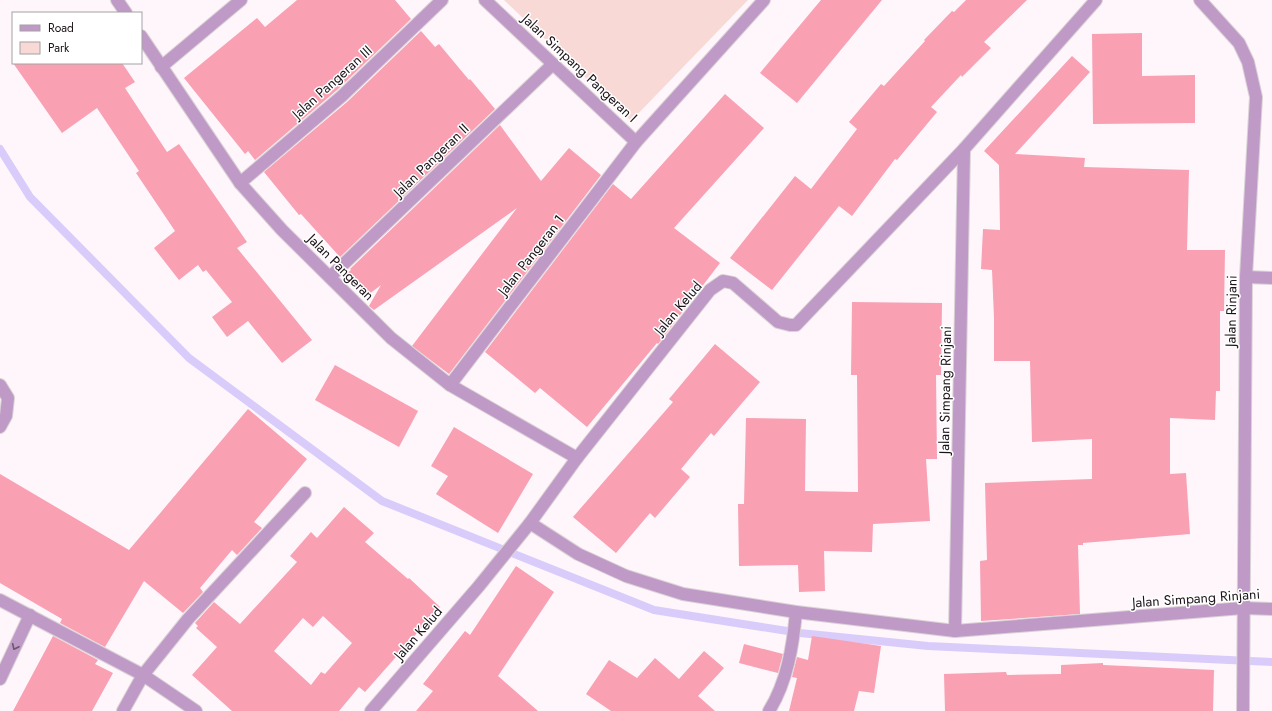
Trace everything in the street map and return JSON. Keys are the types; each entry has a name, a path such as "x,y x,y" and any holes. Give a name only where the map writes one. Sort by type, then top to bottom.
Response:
{"street":[{"path":"117,0 125,12"},
{"path":"161,67 241,0"},
{"name":"Jalan Pangeran III","path":"240,183 342,96 442,0"},
{"name":"Jalan Simpang Pangeran I","path":"485,0 636,142"},
{"name":"Jalan Pangeran 1","path":"450,385 636,142 764,0"},
{"path":"964,150 1096,0"},
{"name":"Jalan Rinjani","path":"1200,0 1239,43 1248,62 1256,97 1246,277 1242,711"},
{"name":"Jalan Pangeran","path":"142,38 240,183 282,230 391,338 450,385 577,458"},
{"name":"Jalan Pangeran II","path":"330,276 552,64"},
{"name":"Jalan Kelud","path":"371,711 479,586 530,523 577,458 710,290 724,281 733,283 778,322 790,326 796,325 964,150"},
{"name":"Jalan Simpang Rinjani","path":"955,631 964,150"},
{"path":"1246,277 1272,278"},
{"path":"0,385 8,398 6,416 0,427"},
{"path":"123,711 143,675 188,619 305,493"},
{"name":"Jalan Simpang Rinjani","path":"530,523 578,554 626,576 683,594 795,618 955,631 1243,608 1272,609"},
{"path":"0,600 143,675 196,711"},
{"path":"0,679 30,615"},
{"path":"769,711 776,699 787,669 795,618"}],"green space":[{"path":"504,0 748,0 631,121"}],"building":[{"path":"297,0 395,0 411,19 337,90 255,160 248,151 245,154 184,78 257,18 265,27"},
{"path":"821,0 882,0 797,103 760,73"},
{"path":"966,0 1027,0 984,42 991,48 962,77 961,75 931,107 937,112 897,160 895,159 852,216 839,206 772,290 730,258 795,176 811,189 857,129 849,122 881,84 884,86 925,41 924,40 952,11 954,12"},
{"path":"421,31 435,47 439,44 495,109 340,257 301,214 299,215 264,172 347,102"},
{"path":"1142,33 1142,76 1195,75 1195,123 1093,124 1092,34"},
{"path":"1072,56 1090,72 1015,154 1085,158 1084,167 1189,170 1187,250 1225,250 1224,311 1220,311 1220,391 1216,391 1215,420 1170,418 1170,474 1186,473 1190,534 1083,543 1083,545 1078,545 1080,614 981,621 980,561 987,560 985,483 1092,479 1092,439 1032,442 1030,361 994,361 992,270 981,269 983,229 1000,230 999,165 984,151"},
{"path":"14,64 123,64 135,82 125,88 167,152 179,144 247,242 237,248 312,340 282,363 248,321 227,337 212,317 232,302 206,270 203,272 198,265 179,280 154,248 175,231 136,173 139,171 97,108 62,133"},
{"path":"725,94 764,128 674,228 720,263 658,344 657,343 587,427 540,388 535,393 485,352 613,184 631,199"},
{"path":"500,125 541,181 569,148 601,175 449,374 412,346 517,208 374,310 369,306 381,285 364,298 347,273"},
{"path":"852,302 942,303 941,375 936,375 937,459 926,459 930,521 873,524 872,552 824,551 825,591 799,592 798,565 739,566 738,504 744,504 746,418 806,419 805,491 858,492 857,375 851,375"},
{"path":"715,344 760,382 714,436 711,433 681,469 690,477 655,518 650,513 616,553 573,517 673,402 669,399"},
{"path":"335,365 418,411 399,447 315,400"},
{"path":"248,409 307,459 254,522 262,528 237,555 232,550 200,588 203,592 183,613 144,581 105,647 60,623 62,619 0,583 0,474 129,550"},
{"path":"454,427 533,474 498,533 436,494 448,476 431,466"},
{"path":"344,507 374,533 365,542 408,579 409,578 440,607 365,692 359,687 339,711 232,711 192,675 217,647 196,628 198,626 195,623 214,602 240,624 297,562 290,556 311,532 317,538","holes":["323,616 352,643 325,674 321,672 311,685 274,651 303,618 313,627"]},
{"path":"516,566 554,592 498,676 538,711 416,711 433,691 423,684 465,631 470,635"},
{"path":"53,636 98,660 95,664 113,673 92,711 13,711"},
{"path":"812,636 881,646 874,693 859,691 854,711 789,711 797,678 792,677 797,657 808,660"},
{"path":"744,644 783,654 778,673 739,663"},
{"path":"704,651 724,668 698,696 715,711 611,711 586,694 609,660 637,678 655,658 679,679"},
{"path":"1103,663 1103,665 1214,670 1213,711 945,711 944,674 1006,672 1007,675 1061,674 1061,665"}],"waterway":[{"path":"0,149 30,197 189,358 382,501 654,610 800,633 928,646 1272,662"}]}
